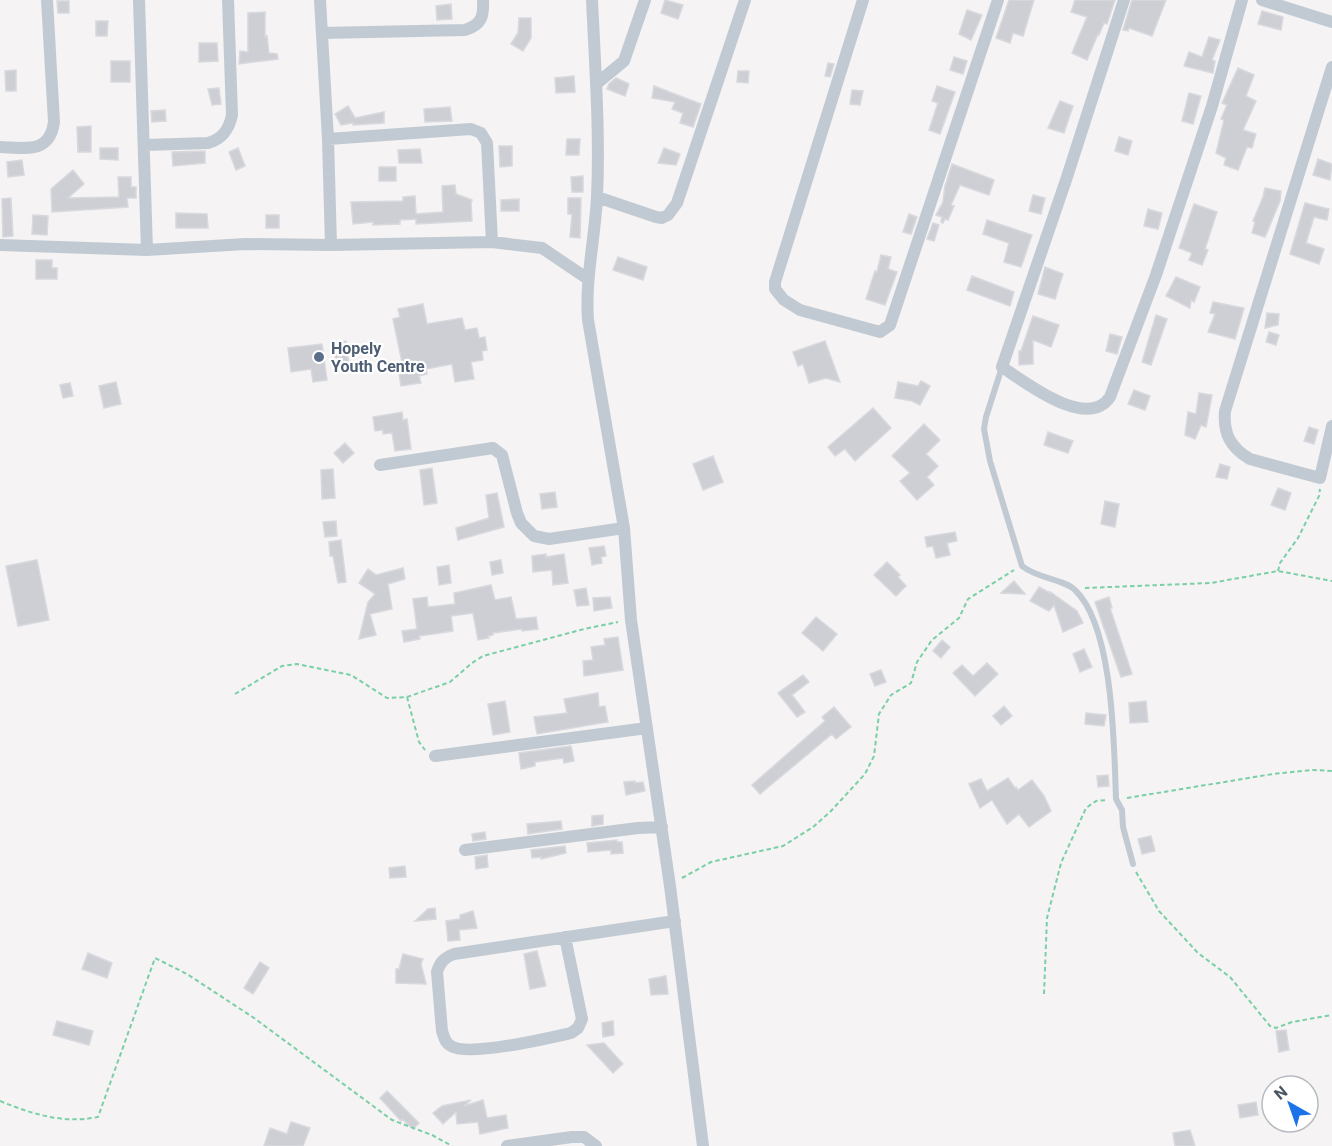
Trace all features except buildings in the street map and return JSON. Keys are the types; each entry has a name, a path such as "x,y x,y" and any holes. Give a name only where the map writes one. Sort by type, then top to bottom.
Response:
{"street":[{"path":"0,147 34,148 46,142 52,134 54,122 47,0"},
{"path":"139,0 147,250"},
{"path":"145,145 208,143 216,141 227,131 232,114 228,0"},
{"path":"320,0 331,245"},
{"path":"322,33 465,30 479,24 482,19 483,0"},
{"path":"592,0 596,84 597,197 586,301 624,528 631,620 675,921 703,1146"},
{"path":"596,84 624,61 645,0"},
{"path":"597,197 656,217 662,218 672,210 677,203 745,0"},
{"path":"863,0 775,289 784,300 801,310 879,332 890,325 998,0"},
{"path":"1124,0 1002,367 1058,402 1091,408 1103,406 1110,397 1156,275 1212,106 1242,0"},
{"path":"1262,0 1332,22"},
{"path":"1332,67 1225,411 1224,425 1233,445 1241,454 1250,459 1320,478 1332,426"},
{"path":"328,139 471,129 482,133 487,143 492,242"},
{"path":"0,245 147,250 245,244 492,242 542,248 588,279"},
{"path":"380,465 493,448 502,455 521,523 534,536 549,539 624,528"},
{"path":"435,756 647,728"},
{"path":"465,850 662,827"},
{"path":"565,937 582,1019 578,1028 571,1034 496,1048 457,1049 450,1046 442,1031 437,972 440,963 454,954 565,937 675,921"},
{"path":"507,1146 572,1137 584,1137 596,1146"}],"lane":[{"path":"1002,367 986,417 985,436 990,461 1022,566 1031,574 1074,588 1095,626 1112,699 1116,799 1122,810 1123,826 1133,864"}],"path":[{"path":"1278,571 1280,563 1298,538 1319,495 1320,478"},
{"path":"670,886 711,862 783,846 830,813 865,774 874,756 879,714 891,695 911,683 917,662 932,639 959,618 968,599 1022,566"},
{"path":"1074,588 1211,583 1278,571 1332,581"},
{"path":"236,694 269,673 290,664 346,673 358,678 387,698 407,697 450,682 483,657 584,629 631,620"},
{"path":"407,697 419,742 422,748 435,756"},
{"path":"1044,994 1047,918 1063,855 1090,804 1273,774 1313,770 1332,771"},
{"path":"1133,864 1143,886 1159,911 1198,953 1230,977 1270,1026 1276,1028 1292,1022 1332,1015"},
{"path":"0,1101 29,1112 61,1120 98,1117 155,958 187,974 254,1018 392,1120 432,1135 452,1146"}],"place":[{"name":"Hopely Youth Centre","path":"319,357"}]}
